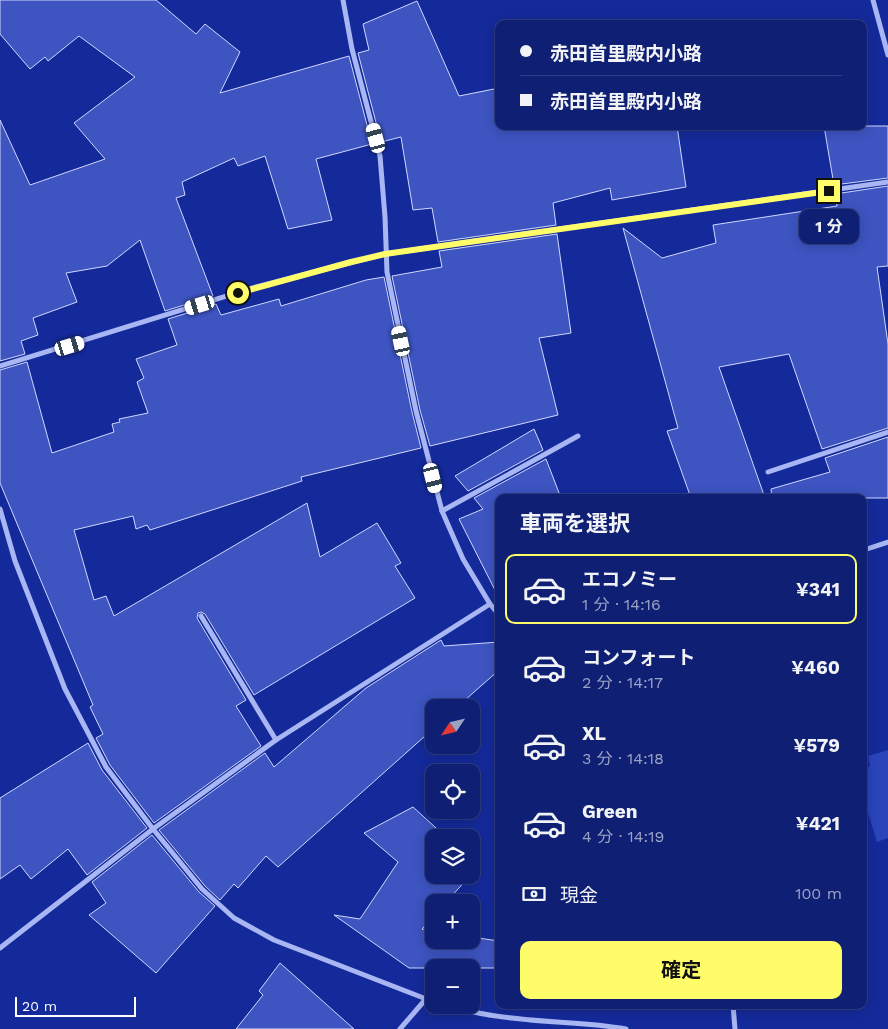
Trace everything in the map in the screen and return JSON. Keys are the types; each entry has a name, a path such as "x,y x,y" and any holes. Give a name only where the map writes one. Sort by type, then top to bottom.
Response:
{"street":[{"path":"343,0 352,49 380,156 387,272 416,411 442,511 463,559 495,610"},
{"path":"873,0 888,55"},
{"path":"0,366 256,287 385,254 888,182"},
{"path":"768,472 888,432"},
{"path":"442,511 578,436"},
{"path":"0,509 15,561 65,689 106,767 153,829 202,889 234,918 274,940 425,1000 400,1029"},
{"path":"867,549 888,542"},
{"path":"0,948 153,829 276,740 490,604"},
{"path":"201,616 276,740"},
{"path":"733,1009 735,1029"},
{"path":"477,1014 587,1023 626,1029"}],"shaded area":[{"path":"888,750 888,838 877,842 867,810 867,768 870,766 868,756"}],"building":[{"path":"0,0 156,0 196,34 205,24 240,52 220,93 349,56 372,144 316,159 332,220 288,229 265,156 238,166 234,158 182,182 185,195 176,198 213,296 165,311 140,240 107,266 66,273 77,302 33,318 38,335 21,341 25,354 0,361 0,120 30,185 105,159 74,123 135,77 79,36 48,61 45,57 30,69 0,34"},
{"path":"417,1 459,96 495,89 495,130 678,130 686,187 612,200 610,188 553,203 556,225 438,242 432,208 413,210 401,137 381,142 358,53 369,50 363,24"},
{"path":"867,126 888,126 888,178 834,185 825,130 867,130"},
{"path":"888,186 888,266 877,267 888,344 888,428 822,449 789,354 719,367 764,494 690,494 667,431 678,428 623,228 662,258 716,243 713,225 837,206 835,194"},
{"path":"557,234 571,333 539,338 558,415 430,446 420,410 392,276 442,267 439,251"},
{"path":"384,277 421,448 301,477 302,481 150,530 147,525 136,529 133,516 74,530 94,600 106,596 114,616 307,503 320,557 377,523 401,563 395,566 415,598 254,695 205,614 198,613 197,618 246,700 236,706 261,746 154,823 110,765 96,738 103,734 90,707 93,705 0,483 0,370 27,362 52,453 114,432 112,424 120,422 119,419 148,413 137,382 144,378 136,359 177,345 168,319 216,304 221,315 279,299 281,306 366,280"},
{"path":"534,429 543,450 468,491 455,476"},
{"path":"888,437 888,498 867,498 867,494 772,494 771,489 830,472 825,458"},
{"path":"546,459 559,494 495,494 495,590 459,519 483,509 474,498"},
{"path":"441,640 444,646 495,642 495,674 466,699 425,699 425,736 278,867 266,856 238,888 234,884 220,900 205,886 159,830 265,753 274,767 366,688"},
{"path":"88,743 102,770 147,828 87,875 68,849 31,879 20,865 0,879 0,798"},
{"path":"413,807 437,829 425,829 425,884 463,884 453,894 425,894 425,926 422,929 425,930 425,949 480,949 480,938 495,940 495,968 480,968 480,959 425,959 425,968 409,968 334,915 360,919 398,862 364,833"},
{"path":"152,835 199,892 215,906 156,973 89,915 106,903 92,882"},
{"path":"280,963 354,1029 236,1029 263,995 259,991"}],"route":[{"path":"238,293 385,254 829,191"}]}
